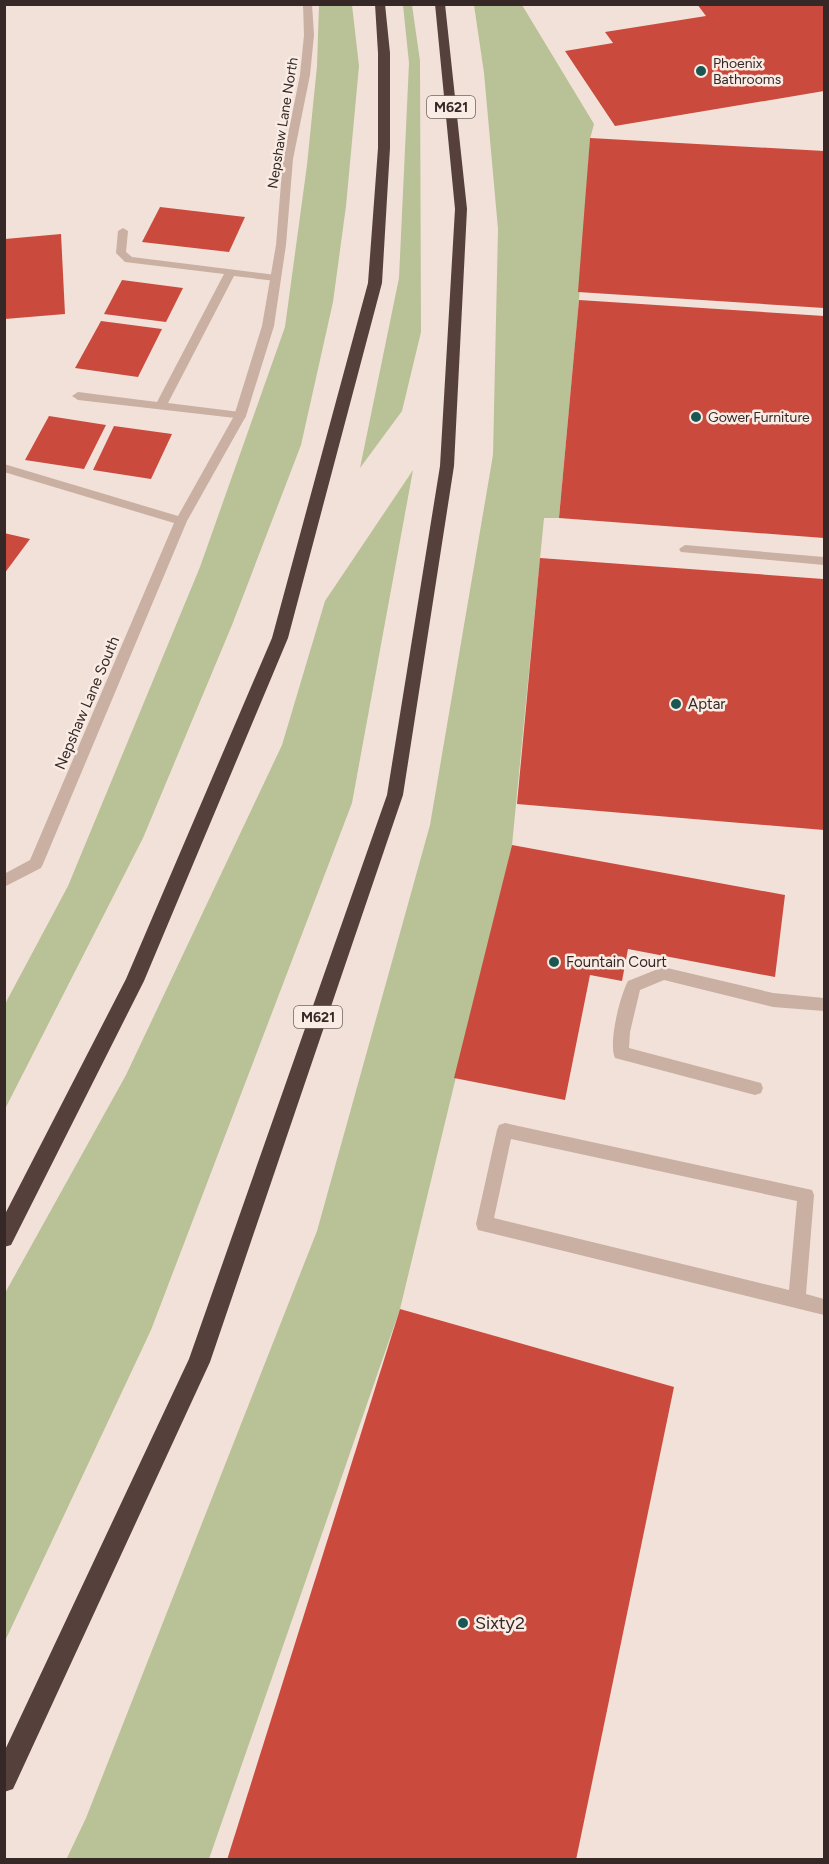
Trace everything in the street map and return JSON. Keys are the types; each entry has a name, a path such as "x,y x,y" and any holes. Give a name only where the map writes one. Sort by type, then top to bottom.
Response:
{"highway":[{"path":"4,1238 135,981 280,638 375,283 384,148 384,53 380,4"},
{"name":"M621","path":"4,1780 199,1362 395,795 447,466 461,209 440,4"}],"street":[{"name":"Nepshaw Lane North","path":"281,245 288,159 305,75 309,35 307,4"},
{"path":"123,231 121,253 129,260 276,278"},
{"name":"Nepshaw Lane South","path":"4,881 36,864 182,521 240,416 268,326 281,245"},
{"path":"161,406 231,272"},
{"path":"78,396 240,416"},
{"path":"4,468 182,521"},
{"path":"685,549 825,561"},
{"path":"755,1088 621,1053 622,1032 633,986 663,973 774,1000 825,1005"},
{"path":"796,1300 806,1195 505,1130 484,1224 796,1300 825,1307"}],"green space":[{"path":"319,5 352,5 359,66 346,206 333,302 301,445 232,625 143,838 5,1109 5,1004 68,886 200,567 285,327 307,165 317,66"},
{"path":"403,5 412,5 420,61 421,332 402,411 360,468 399,278 409,63"},
{"path":"474,5 522,5 594,124 590,139 579,300 559,518 544,518 512,845 400,1309 209,1859 66,1860 86,1818 317,1231 430,825 493,455 498,229 484,73"},
{"path":"413,470 352,803 151,1330 5,1641 5,1293 126,1075 282,745 325,601"}],"building":[{"name":"Phoenix Bathrooms","path":"697,4 824,4 824,91 615,126 565,51 613,43 605,32 706,16"},
{"path":"590,138 824,151 824,308 578,292"},
{"path":"160,207 245,217 229,252 142,242"},
{"path":"61,234 65,314 5,319 5,239"},
{"path":"122,280 183,288 166,322 104,314"},
{"name":"Gower Furniture","path":"579,300 824,316 824,538 559,518"},
{"path":"101,321 162,329 138,377 75,368"},
{"path":"49,416 106,425 84,469 25,460"},
{"path":"114,426 172,434 151,479 93,470"},
{"path":"4,533 30,539 4,574"},
{"name":"Aptar","path":"540,558 823,579 824,830 517,804"},
{"name":"Fountain Court","path":"512,845 785,895 775,977 628,949 622,981 590,975 565,1100 454,1078"},
{"name":"Sixty2","path":"400,1309 674,1387 576,1860 227,1860"}],"place":[{"name":"Phoenix Bathrooms","path":"701,71"},
{"name":"Gower Furniture","path":"696,417"},
{"name":"Aptar","path":"676,704"},
{"name":"Fountain Court","path":"554,962"},
{"name":"Sixty2","path":"463,1623"}]}
